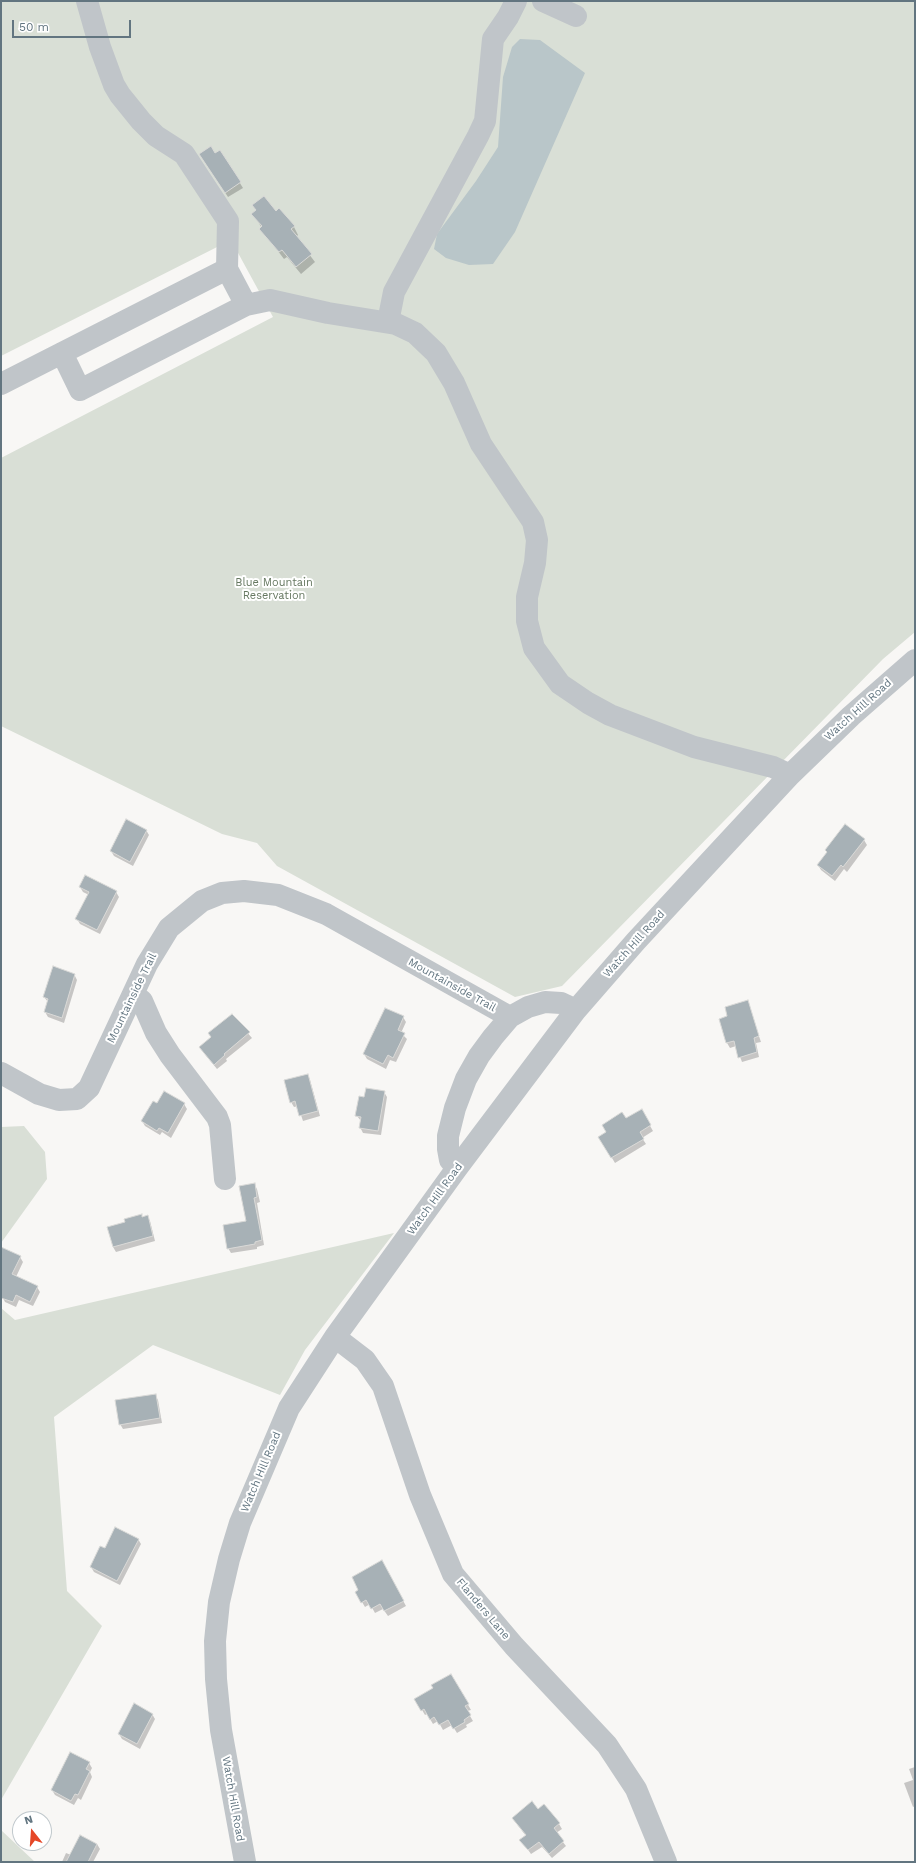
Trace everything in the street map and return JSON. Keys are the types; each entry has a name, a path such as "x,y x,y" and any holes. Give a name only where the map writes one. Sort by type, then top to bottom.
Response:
{"street":[{"path":"87,1 100,47 114,85 142,121 156,136 184,154 228,221 227,269 246,305"},
{"path":"388,322 394,292 485,121 493,38 508,17 516,1"},
{"path":"543,1 576,16"},
{"path":"1,384 227,269"},
{"path":"62,353 80,390 246,305 270,300 328,313 388,322 415,333 436,353 454,383 481,444 533,522 537,540 535,563 527,597 527,621 534,648 560,684 610,716 694,747 773,766 790,775"},
{"name":"Watch Hill Road","path":"245,1862 221,1730 216,1679 216,1641 220,1602 229,1559 240,1523 289,1408 335,1337 457,1168 576,1010 636,941 790,775 851,716 915,660"},
{"name":"Mountainside Trail","path":"1,1073 39,1094 59,1100 77,1099 90,1088 147,964 169,928 202,901 222,893 244,890 278,896 326,914 510,1017"},
{"path":"133,994 142,1001 156,1032 170,1055 217,1117 220,1125 225,1179"},
{"name":"Mountainside Trail","path":"457,1168 450,1160 448,1136 455,1108 466,1079 479,1056 510,1017 528,1007 546,1002 561,1003 576,1010"},
{"name":"Flanders Lane","path":"335,1337 365,1360 383,1386 420,1495 453,1574 514,1646 607,1745 636,1789 666,1862"}],"green space":[{"name":"Blue Mountain Reservation","path":"1,1 915,1 915,632 883,659 562,986 515,997 277,866 257,843 222,834 1,726 1,458 273,317 231,240 1,356"},
{"path":"24,1126 45,1152 47,1179 1,1243 1,1127"},
{"path":"394,1233 305,1350 280,1395 153,1345 54,1417 67,1591 102,1626 1,1800 1,1308 15,1320"},
{"path":"1,1830 12,1840 12,1851 23,1851 35,1862 1,1862"}],"shaded area":[{"path":"520,39 540,40 585,73 515,232 493,264 469,265 446,258 434,249 437,234 476,181 498,147 503,77 512,47"}],"building":[{"path":"211,146 215,153 220,150 241,182 225,193 199,154"},
{"path":"264,196 276,211 279,208 295,226 291,229 312,254 296,267 282,250 279,252 259,229 262,226 251,214 256,210 252,205"},
{"path":"126,819 147,830 130,862 110,851"},
{"path":"845,824 865,839 843,867 841,865 832,876 817,865 827,852 825,850"},
{"path":"85,875 117,891 97,930 75,919 89,892 79,887"},
{"path":"53,966 75,974 62,1018 44,1012 48,999 43,997"},
{"path":"748,1000 759,1036 754,1038 757,1052 738,1058 734,1041 726,1043 719,1019 727,1016 725,1007"},
{"path":"385,1008 404,1016 398,1030 405,1033 393,1058 388,1055 383,1064 363,1054"},
{"path":"232,1014 250,1032 224,1054 225,1055 214,1065 199,1047 211,1037 208,1033"},
{"path":"308,1074 318,1111 299,1116 295,1101 290,1103 284,1080"},
{"path":"366,1088 385,1091 378,1131 359,1128 361,1117 355,1116 359,1096 364,1097"},
{"path":"164,1091 185,1103 168,1133 159,1128 157,1131 141,1121 153,1101 157,1103"},
{"path":"642,1109 651,1125 640,1132 644,1139 611,1158 598,1137 606,1132 602,1125 622,1112 626,1118"},
{"path":"255,1183 257,1197 254,1198 262,1240 255,1242 255,1244 227,1249 223,1225 246,1221 239,1186"},
{"path":"142,1214 142,1217 148,1215 153,1236 113,1247 107,1227 125,1222 124,1219"},
{"path":"1,1247 21,1256 12,1274 38,1286 30,1302 16,1295 13,1302 1,1298"},
{"path":"156,1394 160,1418 119,1425 115,1400"},
{"path":"115,1527 139,1539 117,1581 90,1567 100,1546 105,1548"},
{"path":"382,1560 404,1601 384,1611 380,1604 371,1609 366,1600 361,1603 355,1592 358,1590 352,1577"},
{"path":"451,1674 469,1704 465,1706 471,1715 464,1720 465,1722 453,1729 448,1720 439,1725 434,1717 430,1720 424,1709 421,1711 414,1699 433,1688 431,1685"},
{"path":"134,1703 153,1714 137,1744 118,1734"},
{"path":"70,1752 90,1762 86,1769 90,1771 78,1795 75,1794 71,1801 51,1790"},
{"path":"532,1801 538,1809 544,1804 560,1823 554,1828 564,1841 549,1854 539,1842 528,1850 519,1840 526,1835 512,1818"},
{"path":"80,1835 97,1844 88,1862 66,1862"}]}
